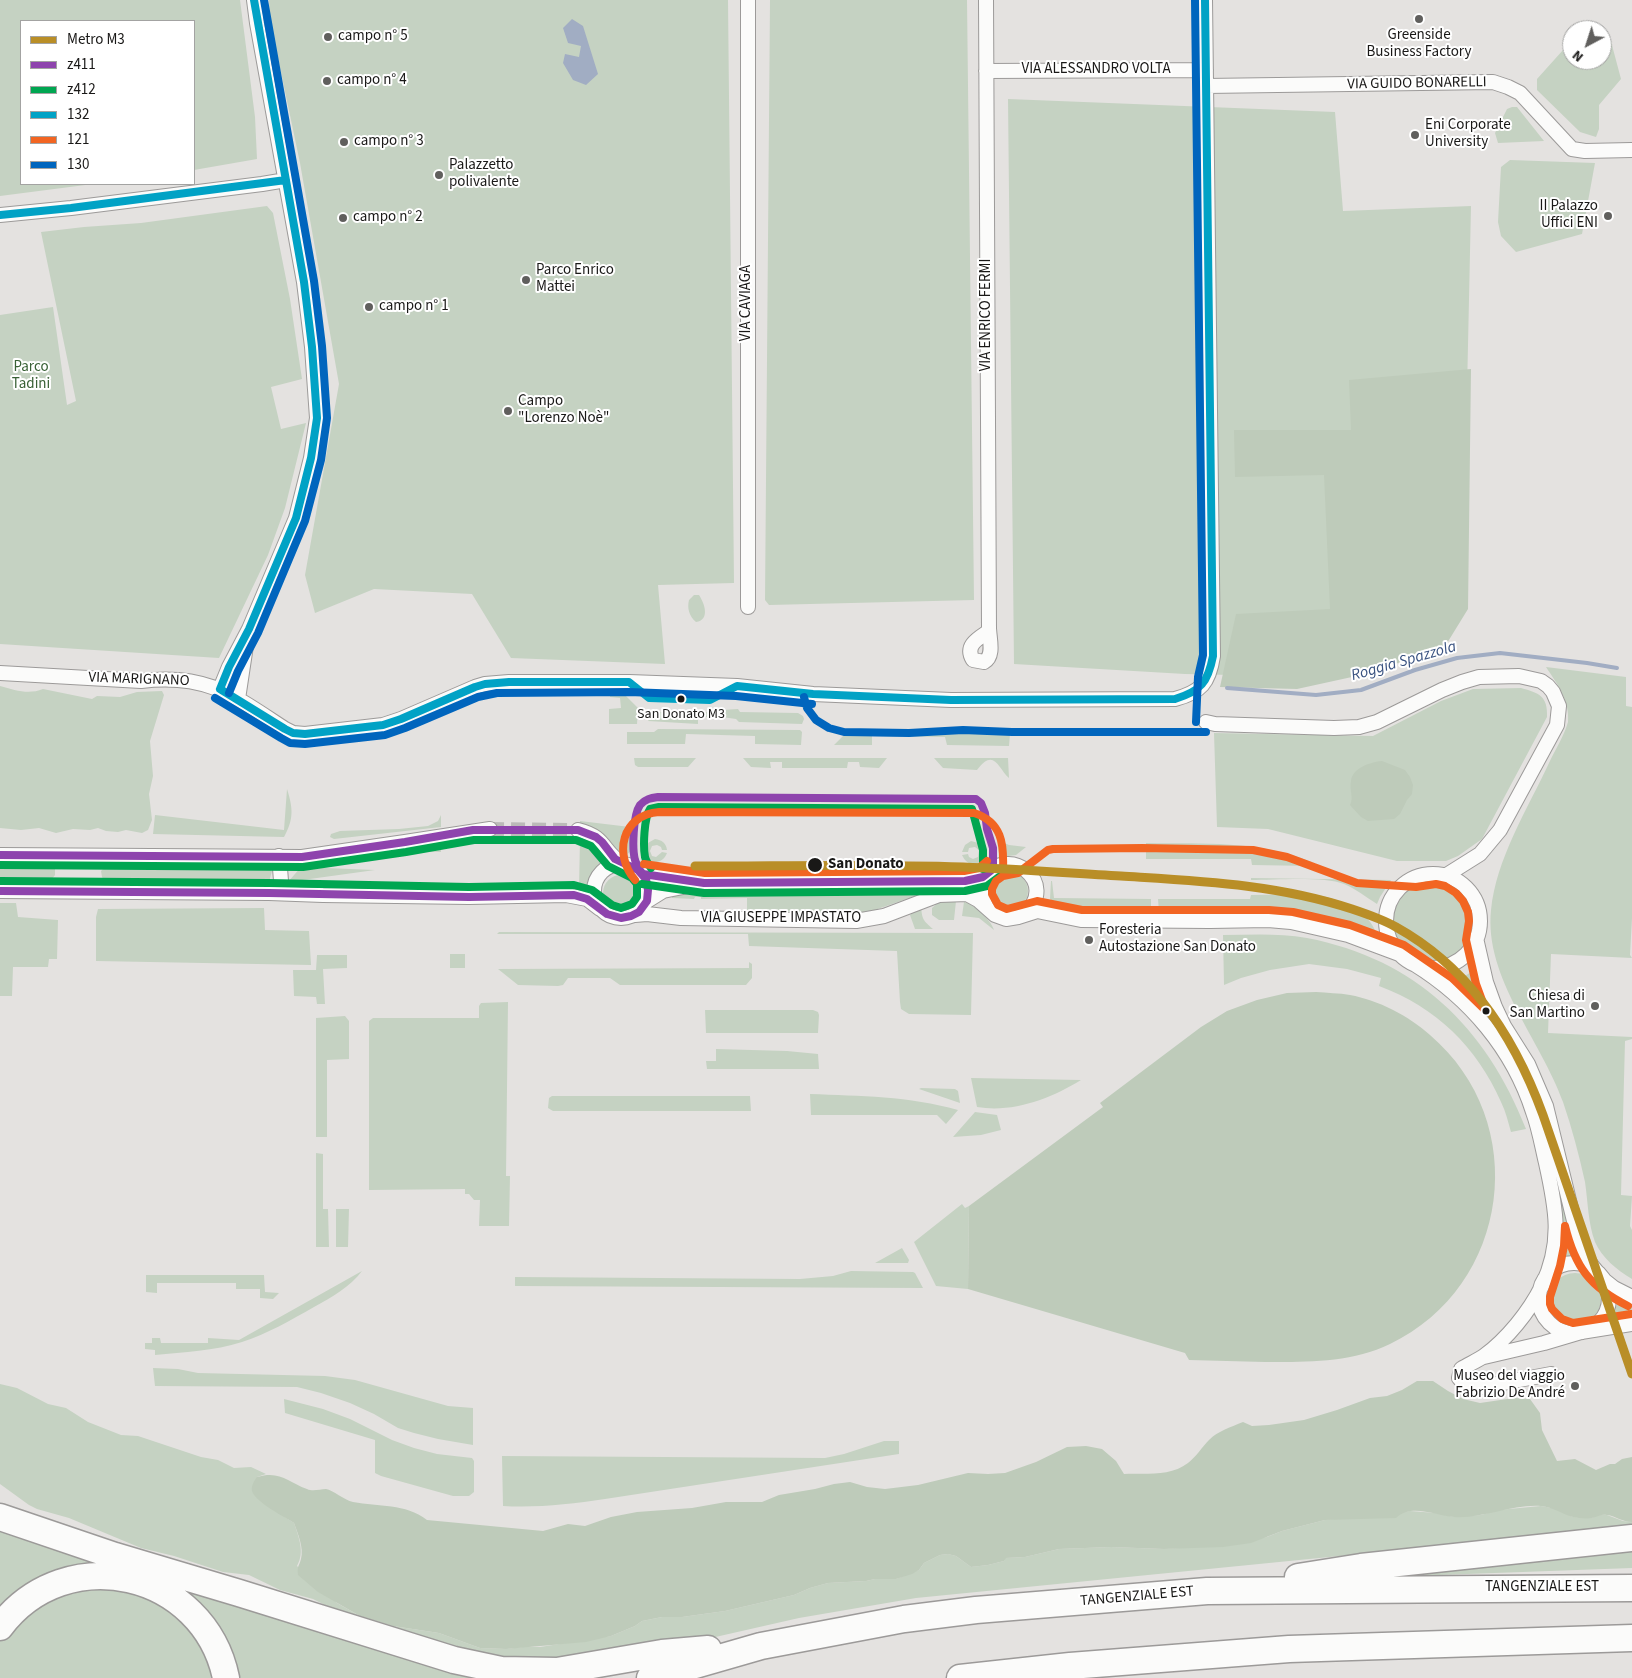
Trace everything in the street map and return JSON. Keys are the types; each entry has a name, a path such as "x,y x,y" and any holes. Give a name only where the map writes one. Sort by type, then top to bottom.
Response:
{"highway":[{"path":"0,1501 85,1538 192,1573 239,1593"},
{"path":"0,1517 115,1556 454,1660 502,1670 546,1675 662,1652 761,1646"},
{"path":"1207,1591 1361,1567 1632,1538"},
{"path":"0,1627 28,1600 54,1586 83,1577 97,1576 132,1580 148,1584 164,1592 194,1616 206,1629 215,1645 226,1678"},
{"name":"TANGENZIALE EST","path":"650,1678 761,1646 904,1620 976,1610 1207,1591 1632,1588"},
{"path":"970,1677 1070,1666 1289,1649 1632,1638"}],"street":[{"path":"220,689 228,667 249,629 296,518 316,434 318,404 304,282 256,23 254,0"},
{"name":"VIA CAVIAGA","path":"748,0 748,607"},
{"name":"VIA ENRICO FERMI","path":"986,0 989,631"},
{"path":"1205,0 1206,86"},
{"name":"VIA ALESSANDRO VOLTA","path":"986,71 1206,70"},
{"name":"VIA GUIDO BONARELLI","path":"1206,86 1493,82 1520,93 1572,149 1585,151 1632,150"},
{"name":"VIA MARIGNANO","path":"0,673 141,681 158,678 198,682 220,689 293,733 305,734 383,725 475,687 485,684 509,682 628,682 737,686 850,696 950,700 1175,699 1187,696 1200,688 1208,678 1212,656 1206,86"},
{"path":"0,215 129,201 286,180"},
{"path":"238,699 249,629"},
{"path":"1206,722 1215,724 1334,728 1359,727 1377,722 1442,690 1479,677 1519,676 1534,679 1548,686 1559,706 1558,721 1500,830 1480,854 1445,876"},
{"path":"0,854 302,857 397,844 490,828"},
{"path":"578,830 596,837 604,844 612,857 622,864 633,867 642,874 648,890 647,901"},
{"path":"279,856 282,893"},
{"path":"600,908 594,896 598,876 609,867 622,864"},
{"name":"VIA GIUSEPPE IMPASTATO","path":"635,915 647,914 681,918 856,920 884,916 935,896 967,894 995,915 1006,918 1018,917 1024,914 1034,904 1037,889 1032,875 1013,864 999,866 988,874 965,881 704,883 642,874"},
{"path":"988,874 984,880 982,895 988,908"},
{"path":"1414,964 1431,968 1448,965 1468,952 1476,938 1480,921 1475,900 1462,885 1445,876 1426,875 1412,879 1399,888 1392,897 1386,912 1386,928 1390,940 1399,954 1446,986 1483,1021 1502,1048 1533,1112 1556,1209 1556,1230 1553,1250 1542,1284 1540,1302 1542,1310 1547,1320 1556,1328 1565,1332 1581,1332 1632,1324"},
{"name":"VIA GIUSEPPE IMPASTATO","path":"891,882 952,894"},
{"path":"0,891 282,893 469,897 574,896 587,899 610,916 627,918 635,915 647,901 663,891 704,883"},
{"name":"VIA GIUSEPPE IMPASTATO","path":"1024,914 1042,912 1067,918 1087,920 1268,920 1291,922 1348,935 1399,954"},
{"path":"1476,938 1486,982 1495,1007 1504,1026 1528,1064 1546,1106 1579,1238 1584,1254 1608,1291 1608,1307 1599,1322 1592,1328 1544,1344 1482,1358 1466,1366 1459,1373 1461,1382 1476,1388 1551,1374"},
{"path":"1482,1358 1516,1324 1542,1284 1553,1271 1569,1264 1587,1266 1609,1284 1632,1297"}],"green space":[{"path":"0,0 240,0 255,117 257,159 195,170 195,20 20,20 20,185 85,185 0,196"},
{"name":"Parco Enrico Mattei","path":"269,0 728,0 734,583 658,585 665,664 511,658 472,594 374,589 315,613 305,575 339,384 300,163 270,20"},
{"path":"770,0 967,0 974,600 769,605 765,600"},
{"path":"1612,45 1621,79 1599,105 1599,129 1596,137 1580,132 1537,90 1537,79 1562,51 1562,70 1612,70"},
{"path":"1008,99 1335,112 1343,211 1471,206 1464,530 1280,676 1185,674 1014,664"},
{"path":"1517,107 1544,141 1498,143 1495,133 1507,109"},
{"path":"1510,160 1595,163 1582,234 1516,252 1501,236 1498,222 1501,167"},
{"name":"Parco Tadini","path":"267,206 273,213 290,299 302,379 271,387 281,429 306,423 285,508 268,555 219,658 0,644 0,315 53,307 67,405 76,401 41,232 141,223"},
{"path":"1471,369 1468,609 1444,648 1361,675 1297,689 1220,687 1236,614 1330,609 1324,475 1235,477 1234,430 1351,430 1349,380"},
{"path":"694,595 699,595 705,611 703,618 696,622 690,615 688,606 689,600"},
{"path":"1546,667 1626,677 1626,706 1632,707 1632,918 1630,955 1632,958 1551,954 1548,1033 1632,1037 1632,1039 1625,1041 1621,1195 1632,1196 1630,1226 1632,1230 1632,1279 1610,1263 1595,1242 1583,1172 1563,1102 1505,984 1496,960 1491,935 1491,910 1499,872 1514,834 1562,738 1568,722 1565,699"},
{"path":"0,686 27,692 43,689 92,699 97,696 120,697 137,692 162,691 164,695 150,741 153,776 149,794 152,820 148,830 142,833 126,830 118,832 106,831 98,828 90,830 73,829 56,833 39,828 21,830 0,828"},
{"path":"1521,688 1541,696 1546,704 1547,717 1482,839 1458,856 1446,861 1397,861 1268,829 1217,827 1214,733 1373,736 1441,701 1473,689"},
{"path":"623,693 638,708 637,724 609,724 609,709 621,708 620,698 610,697 610,694"},
{"path":"738,709 740,712 798,713 804,719 802,724 739,722 736,719 722,717 722,710"},
{"path":"655,712 714,712 714,717 698,717 698,724 648,721"},
{"path":"658,729 800,730 802,732 801,745 755,744 755,736 686,734 685,744 627,744 627,732 654,732"},
{"path":"947,731 1010,734 1009,746 947,745 945,737 872,736 872,745 834,745 846,733 926,733"},
{"path":"634,758 696,758 688,767 638,767 635,765"},
{"path":"743,758 887,758 879,768 860,767 859,762 848,762 847,768 782,768 782,762 770,762 771,768 751,767"},
{"path":"934,758 1008,758 1009,778 999,765 992,760 983,763 977,770 943,768"},
{"path":"1382,761 1405,770 1413,785 1412,794 1400,814 1394,819 1368,821 1361,817 1350,805 1352,799 1352,776 1358,769 1368,764"},
{"path":"287,789 292,813 290,825 284,837 153,834 155,815 284,830"},
{"path":"441,815 441,827 334,839 330,837 331,834 340,831 428,826 438,821"},
{"path":"580,821 630,827 630,852 626,855 620,852 595,828 580,824"},
{"path":"580,839 593,843 607,860 596,869 584,890 579,889"},
{"path":"655,839 663,842 667,850 662,850 657,845 652,846 650,851 652,856 656,857 662,852 667,853 662,860 657,862 649,861 644,851 646,844"},
{"path":"997,840 1009,845 1026,847 1016,855 1001,857"},
{"path":"971,841 982,844 985,850 982,861 976,864 968,862 962,855 968,854 973,859 978,857 979,850 975,847 969,848 968,852 962,852 965,845"},
{"path":"447,843 447,846 441,848 441,852 388,851"},
{"path":"1146,843 1251,847 1292,855 1312,862 1312,866 1252,865 1251,859 1146,859"},
{"path":"265,864 272,871 269,882 262,884 107,884 102,877 101,871 104,868 119,865"},
{"path":"0,865 50,866 55,869 55,875 52,879 45,880 0,880"},
{"path":"301,867 375,870 288,882"},
{"path":"1009,872 1022,878 1028,891 1022,904 1009,910 996,904 990,891 996,878"},
{"path":"621,875 628,876 634,880 638,886 638,900 634,906 628,910 621,911 614,910 608,906 604,900 603,893 604,886 608,880 614,876"},
{"path":"1251,878 1391,880 1377,904 1353,888 1335,882 1312,879 1251,880"},
{"path":"1051,881 1054,898 1151,899 1151,913 1074,914 1058,910 1058,907 1050,899"},
{"path":"1433,882 1448,885 1461,894 1470,907 1473,922 1470,937 1461,950 1448,959 1433,962 1418,959 1405,950 1396,937 1393,922 1396,907 1405,894 1418,885"},
{"path":"700,891 921,894 866,913 747,913 747,898 672,898 672,895"},
{"path":"1313,894 1342,902 1359,911 1373,926 1377,935 1315,916 1159,912 1158,899 1250,899 1251,895"},
{"path":"940,901 956,901 954,920 939,920 932,915 932,908"},
{"path":"964,902 982,913 994,930 979,918 962,916"},
{"path":"0,903 16,903 18,917 58,920 57,959 49,959 48,967 13,967 12,996 0,996"},
{"path":"921,905 924,919 933,929 915,929 910,915"},
{"path":"264,908 265,930 309,931 311,965 96,961 96,917 98,909"},
{"path":"499,932 973,933 971,1015 909,1014 901,1009 897,951 749,946 748,934 497,934"},
{"path":"1223,935 1276,935 1307,938 1346,948 1382,962 1414,981 1442,1003 1468,1029 1490,1059 1510,1092 1526,1129 1511,1132 1504,1110 1491,1082 1467,1047 1452,1031 1419,1005 1379,986 1381,978 1347,969 1309,964 1270,970 1224,985"},
{"path":"450,954 465,954 465,968 450,968"},
{"path":"317,955 347,955 347,968 323,969 325,1004 317,1004 316,997 294,996 293,970 316,970"},
{"path":"749,962 752,964 752,978 746,985 620,985 610,978 568,978 563,985 558,986 518,985 498,969 749,968"},
{"path":"1476,969 1483,995 1492,1016 1527,1076 1539,1105 1577,1254 1575,1256 1559,1256 1562,1222 1561,1205 1546,1136 1479,1009 1452,984"},
{"path":"1316,992 1361,997 1393,1010 1413,1021 1430,1035 1463,1071 1484,1112 1494,1156 1494,1200 1483,1244 1462,1283 1431,1318 1390,1344 1360,1355 1344,1358 1297,1362 1189,1360 1185,1353 968,1289 969,1206 1103,1107 1100,1103 1201,1027 1227,1011 1257,1000 1287,993"},
{"path":"508,1002 506,1176 510,1176 509,1226 479,1226 480,1200 474,1200 469,1194 465,1194 465,1189 369,1190 369,1021 373,1018 479,1018 479,1006 481,1003"},
{"path":"705,1010 813,1010 818,1012 819,1015 818,1033 706,1033"},
{"path":"345,1016 349,1021 349,1059 327,1060 327,1137 316,1137 316,1018"},
{"path":"716,1049 818,1054 819,1069 707,1069 706,1061 716,1061"},
{"path":"971,1078 1081,1080 1057,1093 1031,1103 1004,1108 991,1108 977,1107"},
{"path":"919,1089 955,1089 958,1091 960,1103"},
{"path":"810,1094 903,1099 958,1110 946,1124 937,1115 811,1115"},
{"path":"552,1096 750,1096 751,1111 553,1111 548,1108 549,1098"},
{"path":"975,1112 997,1115 1001,1130 981,1135 953,1137"},
{"path":"316,1153 323,1154 323,1209 328,1209 329,1247 316,1247"},
{"path":"962,1204 965,1208 969,1206 968,1289 936,1286 914,1242"},
{"path":"336,1209 349,1209 348,1247 336,1247"},
{"path":"902,1248 909,1260 908,1263 875,1263"},
{"path":"362,1271 352,1282 334,1295 297,1317 251,1339 231,1345 188,1352 155,1355 155,1350 145,1349 145,1343 152,1343 152,1338 160,1338 161,1343 208,1343 208,1338 239,1340"},
{"path":"851,1271 913,1272 923,1288 515,1286 515,1277 800,1279 833,1276"},
{"path":"1575,1273 1589,1277 1597,1285 1601,1299 1597,1313 1589,1321 1575,1325 1561,1321 1553,1313 1549,1299 1553,1285 1561,1277"},
{"path":"146,1275 264,1275 265,1292 279,1293 273,1299 260,1298 260,1289 236,1289 236,1283 157,1283 157,1293 146,1292"},
{"path":"1618,1300 1632,1305 1632,1317 1613,1318"},
{"path":"153,1368 178,1369 198,1373 325,1376 355,1380 448,1406 473,1408 473,1445 438,1439 398,1428 350,1403 297,1387 155,1386"},
{"path":"1417,1381 1433,1381 1463,1399 1480,1403 1514,1398 1530,1399 1540,1413 1542,1430 1557,1461 1575,1459 1596,1470 1610,1464 1615,1464 1622,1459 1632,1457 1632,1522 1605,1515 1594,1518 1569,1516 1541,1506 1519,1507 1465,1517 1409,1511 1396,1518 1325,1520 1282,1531 1251,1543 1223,1547 1059,1549 1025,1557 1006,1558 1004,1561 971,1567 956,1556 948,1554 940,1555 924,1563 919,1570 912,1574 896,1579 828,1583 794,1595 725,1611 682,1617 662,1617 642,1621 611,1636 586,1642 506,1649 480,1648 439,1633 393,1626 360,1616 318,1592 298,1575 302,1550 294,1523 264,1504 252,1491 257,1477 272,1475 284,1478 309,1490 329,1490 353,1502 401,1508 427,1520 543,1531 568,1524 585,1526 611,1517 637,1512 692,1508 726,1502 762,1502 779,1495 834,1484 850,1482 867,1487 885,1489 918,1485 968,1473 1005,1473 1036,1462 1067,1447 1086,1446 1102,1449 1116,1461 1124,1474 1149,1474 1181,1467 1194,1458 1216,1434 1243,1422 1252,1426 1304,1420 1370,1398 1387,1396"},
{"path":"0,1384 17,1388 48,1404 66,1408 88,1422 121,1435 138,1436 201,1457 218,1460 234,1468 251,1467 266,1474 257,1477 265,1504 294,1523 301,1550 297,1566 337,1603 360,1616 393,1626 439,1633 480,1648 540,1647 611,1636 642,1621 662,1617 682,1617 725,1611 794,1595 828,1583 896,1579 919,1570 924,1563 940,1555 948,1554 956,1556 971,1567 1004,1561 1005,1558 1025,1557 1059,1549 1111,1547 1164,1549 1194,1547 1267,1537 1282,1531 1325,1520 1410,1511 1436,1513 1454,1517 1541,1506 1557,1509 1573,1517 1592,1518 1599,1514 1607,1515 1632,1522 1632,1527 916,1598 799,1618 711,1638 666,1640 550,1661 483,1659 329,1607 313,1599 280,1590 249,1575 223,1572 174,1556 141,1548 69,1518 29,1505 0,1484"},
{"path":"284,1399 323,1409 350,1419 392,1440 414,1448 437,1454 472,1458 474,1461 474,1492 469,1496 453,1496 381,1476 375,1473 375,1440 285,1413"},
{"path":"884,1441 899,1441 899,1454 592,1501 541,1506 503,1506 502,1456 825,1458"},
{"path":"0,1527 13,1536 15,1530 499,1678 234,1678 224,1645 117,1570 0,1616"},
{"path":"1632,1546 1632,1568 1385,1577"},
{"path":"78,1588 133,1589 178,1610 220,1678 0,1678 0,1640 3,1634 26,1611"}],"water":[{"path":"572,19 583,26 598,74 586,85 573,80 563,63 565,54 579,57 581,46 568,43 563,28"}],"waterway":[{"name":"Roggia Spazzola","path":"1227,688 1316,695 1361,690 1415,670 1457,658 1500,653 1617,668"}],"tunnel":[{"path":"490,829 578,830"}],"metro line":[{"name":"M3","path":"695,866 863,865 963,867 1209,882 1295,894 1352,909 1396,927 1422,944 1468,984 1504,1032 1519,1059 1543,1115 1632,1374"}],"transit line":[{"name":"132","path":"220,689 249,629 296,518 311,458 317,418 312,347 304,282 254,0"},
{"name":"130","path":"229,693 258,633 305,521 321,460 327,418 322,346 314,281 264,0"},
{"name":"130","path":"1195,0 1203,655 1198,677 1196,722"},
{"name":"132","path":"220,689 285,729 293,733 305,734 383,725 475,687 485,684 509,682 629,682 649,698 710,700 737,686 813,694 951,700 1175,699 1197,689 1209,673 1213,656 1205,0"},
{"name":"132","path":"0,215 71,208 286,180"},
{"name":"130","path":"215,698 290,743 305,744 385,735 478,697 497,693 629,692 736,696 812,704"},
{"name":"130","path":"804,697 807,708 816,720 829,728 844,732 909,733 963,730 1012,732 1206,732"},
{"name":"z411","path":"643,874 637,866 634,855 633,840 636,816 642,803 648,799 658,797 976,799 981,803 985,813 987,829 993,848 993,869"},
{"name":"z412","path":"651,868 645,857 645,825 650,809 659,807 972,809 983,850 983,869"},
{"name":"121","path":"635,880 628,870 624,859 625,837 629,828 637,820 646,815 659,812 974,813 983,817 996,828 1002,843 1003,869"},
{"name":"z411","path":"0,855 302,857 473,830 578,830 596,837 615,859 638,870 646,879 648,890 647,901 639,912 621,918 607,914 587,899 574,895 469,897 0,891"},
{"name":"z412","path":"0,865 303,867 474,840 576,840 591,846 608,866 632,878 637,884 637,897 632,904 621,908 612,905 592,890 574,885 469,887 0,881"},
{"name":"121","path":"1142,848 1253,850 1287,857 1357,883 1416,887 1436,884 1445,886 1456,893 1463,901 1468,912 1469,921 1466,940 1476,984 1486,1011 1452,978 1404,945 1350,925 1293,912 1269,910 1082,910 1037,901 1007,909 998,905 992,894 996,881 1003,876 1018,873 1048,850 1142,848"},
{"name":"121","path":"644,864 705,873 964,871 979,868 987,861"},
{"name":"z411","path":"643,874 704,883 965,881 983,877 993,869"},
{"name":"z412","path":"642,884 704,893 965,891 987,886 999,877"},
{"name":"121","path":"1628,1306 1604,1291 1586,1274 1574,1253 1565,1226 1560,1266 1550,1297 1552,1309 1562,1319 1573,1323 1631,1314"}],"place":[{"name":"Greenside Business Factory","path":"1419,19"},
{"name":"campo n° 5","path":"328,37"},
{"name":"campo n° 4","path":"327,81"},
{"name":"Eni Corporate University","path":"1415,135"},
{"name":"campo n° 3","path":"344,142"},
{"name":"Palazzetto polivalente","path":"439,175"},
{"name":"II Palazzo Uffici ENI","path":"1608,216"},
{"name":"campo n° 2","path":"343,218"},
{"name":"Parco Enrico Mattei","path":"526,280"},
{"name":"campo n° 1","path":"369,307"},
{"name":"Campo \"Lorenzo Noè\"","path":"508,411"},
{"name":"San Donato M3","path":"681,699"},
{"name":"San Donato","path":"815,865"},
{"name":"Foresteria Autostazione San Donato","path":"1089,940"},
{"name":"Chiesa di San Martino","path":"1595,1006"},
{"name":"Museo del viaggio Fabrizio De André","path":"1575,1386"}]}
